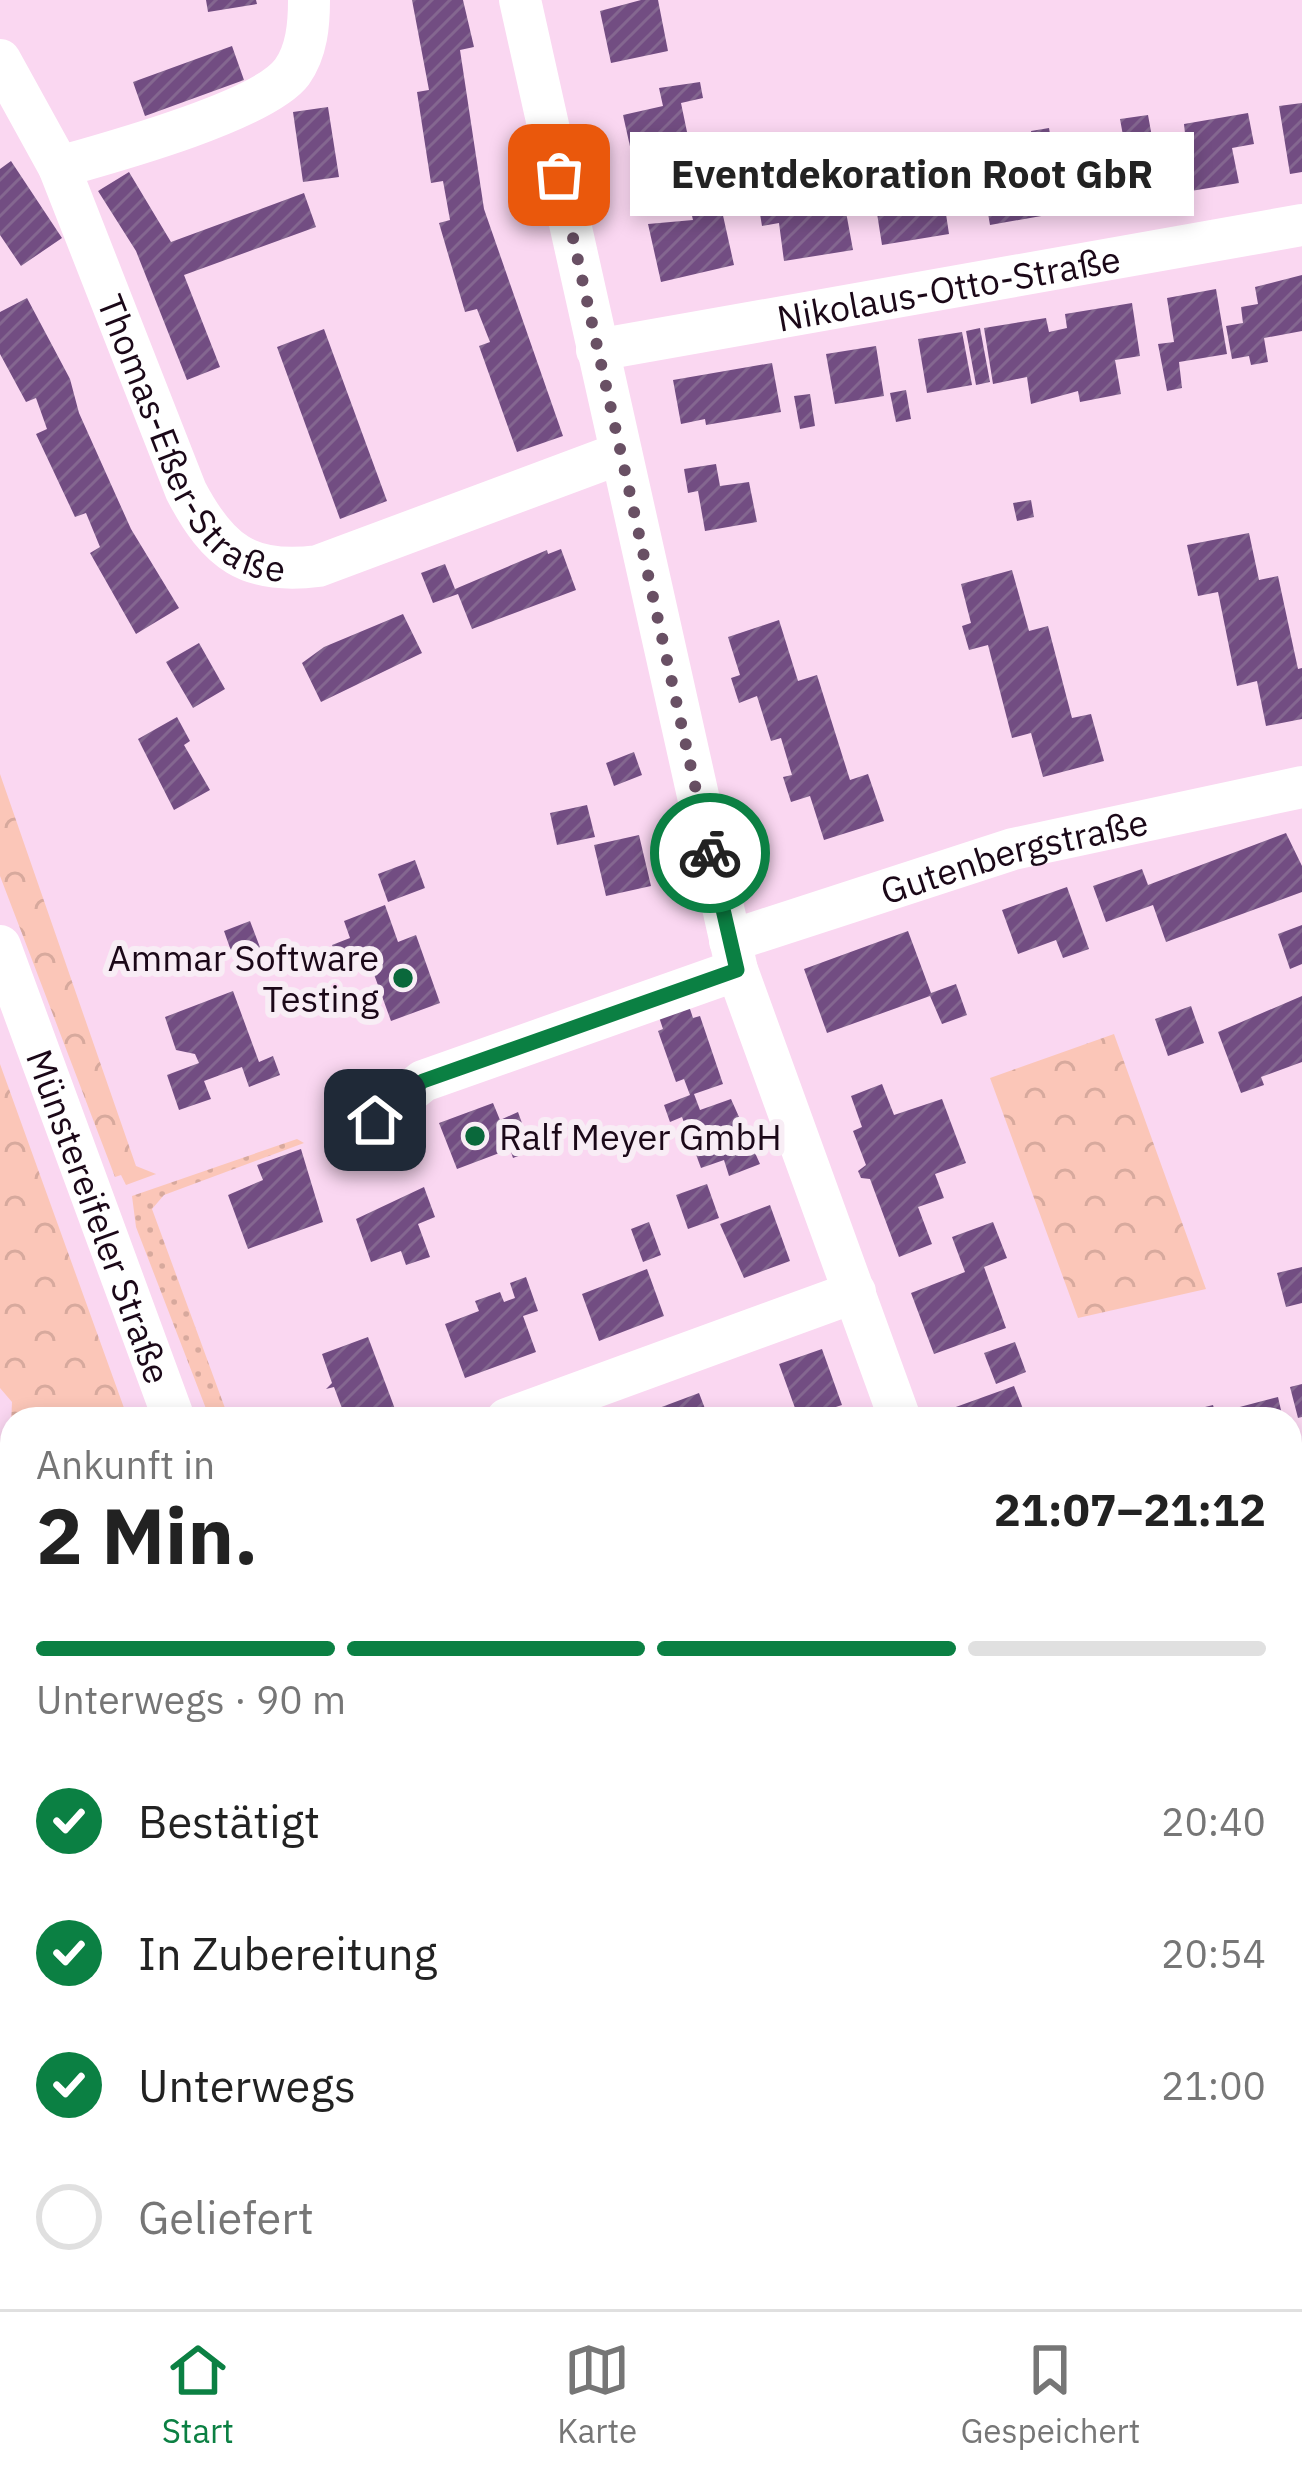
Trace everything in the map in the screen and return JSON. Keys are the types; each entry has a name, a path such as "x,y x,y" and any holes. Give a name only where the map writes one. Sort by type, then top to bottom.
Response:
{"street":[{"path":"59,167 121,150 275,88 301,54 310,0"},
{"path":"520,0 734,956 896,1407"},
{"name":"Thomas-Eßer-Straße","path":"0,60 59,167 185,491 200,518 239,557 285,570 318,566 621,453"},
{"name":"Nikolaus-Otto-Straße","path":"597,350 1302,225"},
{"name":"Gutenbergstraße","path":"375,1120 423,1081 1013,849 1302,788"},
{"name":"Münstereifeler Straße","path":"0,946 170,1407"},
{"path":"540,1407 855,1292"}],"green space":[{"path":"0,774 136,1166 156,1174 126,1185 121,1175 115,1177 0,876"},
{"path":"1114,1034 1206,1289 1078,1318 990,1078"},
{"path":"0,1064 124,1407 12,1407 0,1388"},
{"path":"297,1139 304,1143 164,1195 152,1209 225,1407 205,1407 136,1227 132,1196"}],"building":[{"path":"206,0 256,0 257,4 208,12"},
{"path":"412,0 463,0 474,47 460,50 484,209 563,436 517,452 479,346 490,342 477,309 465,312 439,223 450,220 443,181 431,183 417,92 429,90"},
{"path":"658,0 668,51 611,63 600,11"},
{"path":"232,46 244,80 145,116 133,82"},
{"path":"700,82 703,98 681,103 692,156 635,169 623,115 663,106 659,88"},
{"path":"1302,103 1302,172 1290,174 1279,106"},
{"path":"328,107 339,177 303,182 293,112"},
{"path":"1248,113 1254,144 1232,148 1239,183 1191,191 1184,124"},
{"path":"1148,115 1156,159 1138,162 1144,200 1089,209 1082,168 1089,167 1086,147 1124,141 1120,119"},
{"path":"1049,128 1057,176 1041,178 1047,215 990,225 980,167 1002,164 1005,148 1034,152 1031,131"},
{"path":"950,144 959,191 943,194 949,234 882,245 876,207 846,212 853,250 784,261 779,223 762,226 754,178 770,175 773,186 841,176 838,164 867,158 870,170 937,159 935,147"},
{"path":"11,161 62,238 21,266 0,235 0,169"},
{"path":"129,172 171,242 304,193 316,227 184,275 220,367 187,380 136,251 98,191"},
{"path":"750,181 755,204 722,211 734,265 661,282 648,224 693,220 687,195"},
{"path":"1302,275 1302,331 1264,338 1268,362 1251,365 1249,356 1232,359 1226,326 1243,323 1241,307 1258,304 1255,287"},
{"path":"1216,289 1227,354 1179,362 1182,388 1167,391 1158,344 1174,342 1167,298"},
{"path":"27,298 70,379 79,413 131,529 179,608 136,634 90,553 100,547 86,513 75,517 36,434 47,429 36,398 26,402 0,354 0,312"},
{"path":"1132,303 1140,356 1115,360 1121,394 1080,402 1078,391 1031,404 1027,377 993,384 984,328 1046,318 1049,332 1067,328 1065,314"},
{"path":"980,328 990,382 976,385 966,331"},
{"path":"324,329 387,501 340,519 277,347"},
{"path":"962,332 972,385 927,393 918,339"},
{"path":"876,346 884,396 835,404 826,354"},
{"path":"772,363 781,412 706,425 705,419 681,424 673,380"},
{"path":"906,390 911,419 896,422 890,393"},
{"path":"810,394 815,426 800,429 794,396"},
{"path":"716,464 720,486 749,482 757,522 705,531 698,491 688,493 684,469"},
{"path":"1031,500 1034,517 1017,521 1013,503"},
{"path":"1249,533 1259,580 1278,576 1298,669 1302,668 1302,719 1266,726 1257,681 1237,686 1218,592 1198,596 1187,545"},
{"path":"561,549 576,590 472,629 458,594 433,603 421,573 445,564 455,589 547,550 548,554"},
{"path":"1012,570 1029,631 1048,626 1072,718 1091,714 1104,761 1043,777 1031,733 1012,738 988,645 969,650 962,626 971,623 961,584"},
{"path":"403,614 422,653 321,702 302,663 324,647"},
{"path":"779,620 798,681 817,675 850,780 868,774 884,821 824,840 810,796 791,802 783,777 792,775 781,738 771,741 757,696 739,703 731,678 740,675 728,637"},
{"path":"199,643 225,689 193,708 166,662"},
{"path":"177,717 190,741 184,745 210,790 174,810 138,739"},
{"path":"634,752 642,775 614,786 606,763"},
{"path":"587,805 595,837 557,845 550,813"},
{"path":"1286,833 1302,866 1302,892 1166,942 1153,905 1106,922 1093,886 1142,869 1148,885"},
{"path":"639,835 651,886 606,896 594,845"},
{"path":"415,860 425,888 388,902 378,874"},
{"path":"1067,887 1089,949 1063,958 1056,940 1018,954 1002,910"},
{"path":"385,905 398,942 416,935 440,1003 391,1021 367,955 339,964 332,945 350,938 344,921"},
{"path":"250,921 264,958 237,968 224,931"},
{"path":"1302,925 1302,964 1290,969 1278,934"},
{"path":"908,931 931,993 956,984 967,1015 942,1024 930,996 827,1033 804,969"},
{"path":"233,991 259,1062 273,1056 280,1075 249,1087 242,1067 204,1081 211,1099 179,1110 167,1075 199,1063 195,1054 176,1050 165,1017"},
{"path":"1302,996 1302,1062 1261,1077 1264,1085 1241,1093 1218,1032"},
{"path":"688,1003 693,1018 700,1016 723,1084 694,1094 700,1110 731,1099 760,1164 729,1176 724,1160 701,1168 682,1117 670,1122 664,1105 690,1095 684,1079 676,1082 658,1031 663,1029 658,1014"},
{"path":"1191,1006 1204,1043 1168,1056 1155,1019"},
{"path":"882,1084 894,1115 942,1099 966,1163 935,1174 944,1198 918,1207 932,1244 899,1257 870,1179 861,1178 858,1171 866,1165 853,1131 862,1127 851,1096"},
{"path":"493,1103 500,1120 518,1112 532,1151 513,1158 510,1149 457,1169 439,1123"},
{"path":"301,1149 323,1222 248,1249 228,1195 263,1180 257,1165"},
{"path":"707,1184 719,1218 688,1229 676,1195"},
{"path":"424,1187 435,1217 418,1224 430,1257 406,1265 401,1251 371,1262 356,1219"},
{"path":"770,1205 790,1261 744,1278 720,1224"},
{"path":"649,1222 661,1255 643,1262 631,1229"},
{"path":"993,1222 1007,1258 984,1267 1006,1328 934,1354 911,1293 965,1272 952,1237"},
{"path":"1302,1267 1302,1303 1286,1307 1277,1273"},
{"path":"647,1269 664,1316 599,1341 582,1294"},
{"path":"526,1277 538,1311 523,1316 536,1352 465,1378 445,1324 479,1311 475,1301 500,1292 504,1302 515,1298 510,1283"},
{"path":"368,1337 394,1407 342,1407 334,1387 326,1389 332,1383 322,1354"},
{"path":"1015,1342 1026,1372 996,1384 984,1353"},
{"path":"822,1349 842,1405 795,1407 779,1364"},
{"path":"1302,1384 1302,1407 1295,1407 1290,1387"},
{"path":"1014,1386 1022,1407 956,1407"},
{"path":"699,1393 704,1407 662,1407"},
{"path":"1278,1397 1280,1407 1240,1407"}],"way so far":[{"path":"559,175 710,853"}],"place":[{"name":"Eventdekoration Root GbR","path":"559,175"},
{"name":"Ammar Software Testing","path":"403,978"},
{"name":"Ralf Meyer GmbH","path":"475,1136"}],"route":[{"path":"375,1120 423,1081 737,970 710,853"}]}
